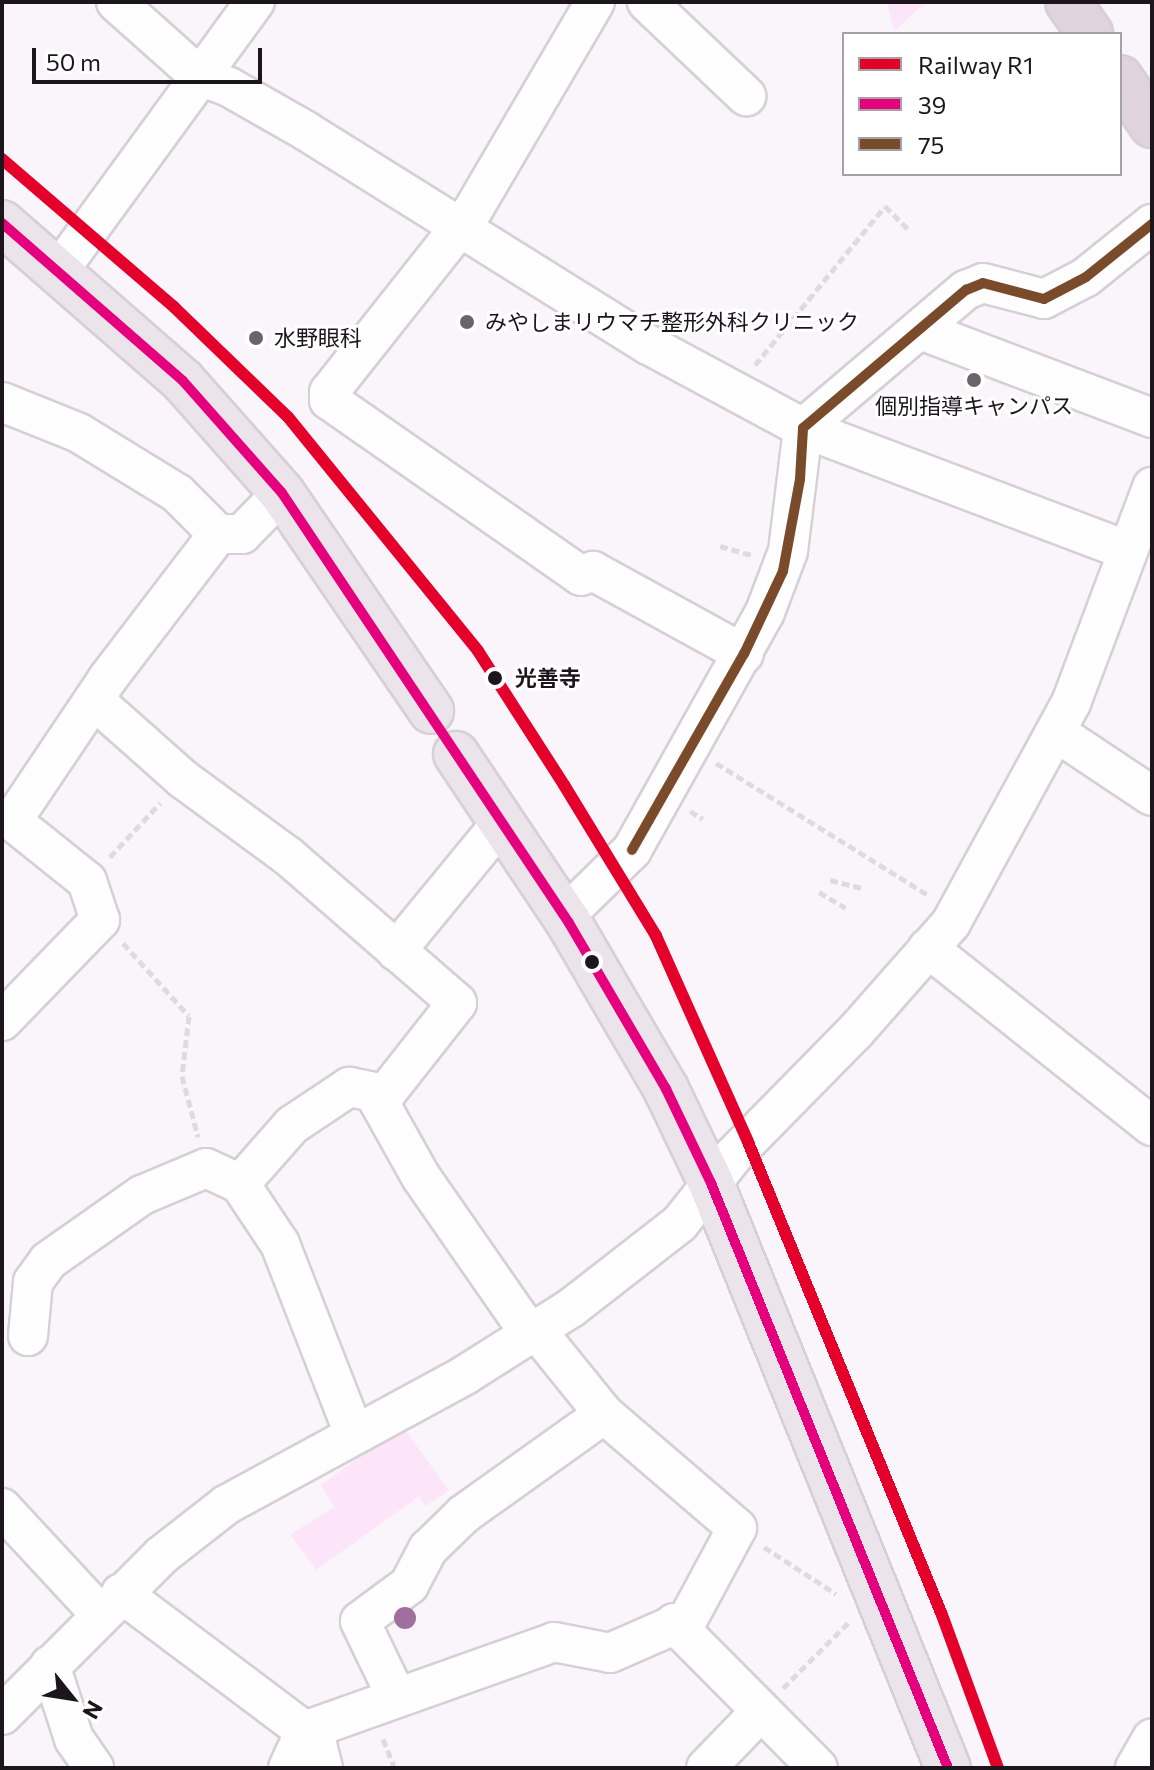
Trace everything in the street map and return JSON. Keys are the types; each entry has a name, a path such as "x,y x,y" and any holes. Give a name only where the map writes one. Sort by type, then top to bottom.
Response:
{"highway":[{"path":"1068,2 1089,32"},
{"path":"1122,81 1152,125"}],"main road":[{"path":"2,223 60,269 183,381 282,493 431,711"},
{"path":"456,754 561,911 666,1089 711,1183 868,1602 948,1768"}],"street":[{"path":"116,2 199,76 229,87 306,131 649,345 803,428 1128,551"},
{"path":"60,269 255,2"},
{"path":"595,2 459,227 329,392 329,400 581,576 593,571 744,654"},
{"path":"647,2 746,96"},
{"path":"561,911 580,901 632,850 744,654 783,571 800,479 803,428 923,331 966,290 983,283 1044,299 1064,291 1152,224"},
{"path":"923,331 1152,418"},
{"path":"2,402 79,433 177,493 218,534 242,534 282,493"},
{"path":"2,1715 110,1604 226,1505 354,1434 419,1403 680,1223 711,1183 957,913 1056,732 1150,495"},
{"path":"2,1021 100,920 87,881 12,821 11,802 94,700 218,534"},
{"path":"94,700 183,779 288,856 457,1003 379,1102 398,1139 529,1325 604,1414 737,1528 688,1619 610,1653 554,1642 309,1729 288,1768"},
{"path":"1056,732 1152,796"},
{"path":"396,951 501,823"},
{"path":"928,948 1152,1126"},
{"path":"240,1184 292,1125 349,1087 385,1094"},
{"path":"28,1336 33,1282 48,1261 142,1195 206,1168 240,1184 280,1244 354,1434"},
{"path":"397,1698 360,1621 409,1585 428,1549 464,1514 604,1414"},
{"path":"2,1508 110,1604 309,1729 323,1768"},
{"path":"674,1623 818,1768"},
{"path":"50,1665 74,1739 94,1768"},
{"path":"706,1768 760,1712"},
{"path":"1135,1768 1152,1739"}],"path":[{"path":"733,390 885,206 909,230"},
{"path":"720,546 755,556"},
{"path":"691,747 957,913"},
{"path":"87,881 183,779"},
{"path":"830,880 861,888"},
{"path":"819,892 846,908"},
{"path":"100,920 189,1016 182,1076 206,1168"},
{"path":"737,1528 868,1602 760,1712"}],"shaded area":[{"path":"887,2 926,2 894,31"},
{"path":"402,1426 449,1490 426,1506 418,1497 316,1570 290,1535 334,1507 321,1485"}],"rail line":[{"name":"R1","path":"2,159 174,307 288,417 478,651 564,785 656,936 748,1142 942,1615 998,1768"}],"transit line":[{"name":"39","path":"2,223 183,381 282,493 569,923 666,1089 711,1183 948,1768"},
{"name":"75","path":"632,850 744,654 783,571 800,479 803,428 966,290 983,283 1044,299 1086,277 1152,224"}],"place":[{"name":"みやしまリウマチ整形外科クリニック","path":"467,322"},
{"name":"水野眼科","path":"256,338"},
{"name":"個別指導キャンパス","path":"974,380"},
{"name":"光善寺","path":"495,678"}]}
